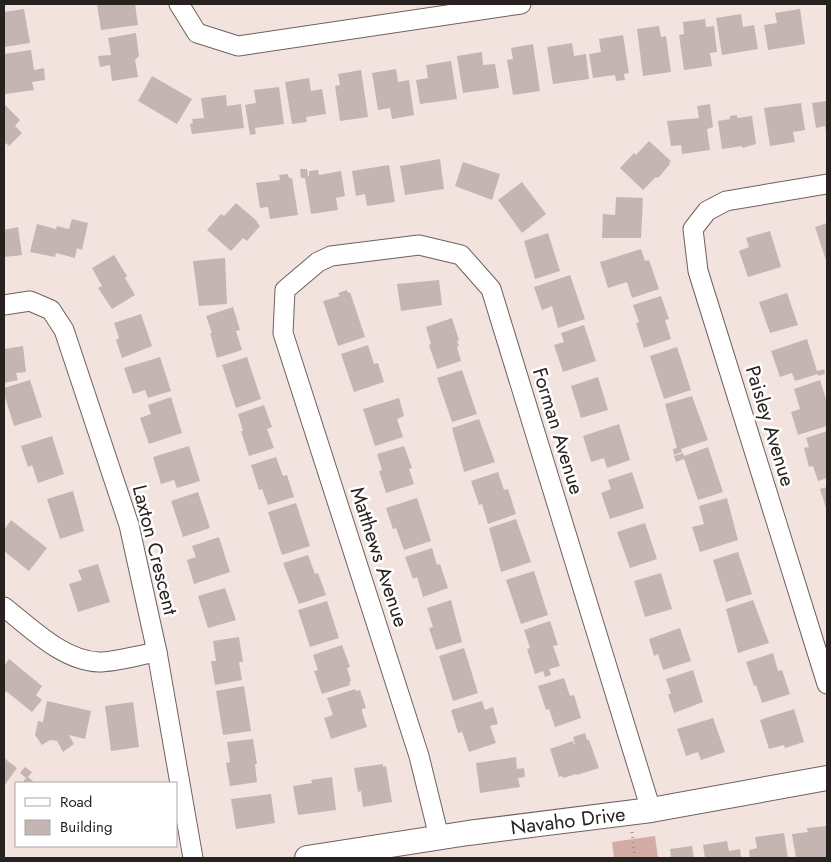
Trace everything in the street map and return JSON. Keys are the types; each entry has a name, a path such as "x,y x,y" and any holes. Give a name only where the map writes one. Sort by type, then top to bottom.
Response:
{"street":[{"path":"179,4 197,33 238,46 520,4"},
{"name":"Paisley Avenue","path":"827,184 726,202 707,211 693,229 698,271 827,684"},
{"name":"Forman Avenue","path":"285,290 318,262 331,256 419,245 461,255 491,289 640,812"},
{"name":"Matthews Avenue","path":"285,290 283,333 419,756 440,837"},
{"name":"Laxton Crescent","path":"4,306 30,301 51,310 64,330 128,525 156,652 193,858"},
{"path":"4,607 64,652 82,660 101,662 156,652"},
{"name":"Navaho Drive","path":"307,858 440,837 640,812 827,778"}],"path":[{"path":"635,858 640,812"}],"shaded area":[{"path":"655,836 658,858 614,858 612,842"}],"building":[{"path":"97,4 135,4 138,25 101,30"},
{"path":"24,9 30,43 4,47 4,12"},
{"path":"800,9 805,44 768,50 764,25 777,23 775,13"},
{"path":"741,14 743,27 754,25 758,49 722,55 716,18"},
{"path":"705,19 706,27 714,26 717,52 710,53 712,66 684,70 679,35 684,34 683,22"},
{"path":"659,26 661,37 666,36 671,72 643,76 637,29"},
{"path":"136,33 139,56 135,60 138,77 112,81 110,65 100,67 98,56 111,55 108,38"},
{"path":"623,35 629,73 624,74 625,80 616,81 615,75 593,78 589,54 601,52 599,39"},
{"path":"572,43 574,56 586,54 589,79 553,84 547,47"},
{"path":"533,44 540,91 513,95 507,60 513,59 511,48"},
{"path":"31,50 34,70 44,68 45,80 32,82 34,90 5,94 4,54"},
{"path":"482,52 483,65 495,64 499,88 463,93 457,56"},
{"path":"451,61 457,99 420,104 416,80 428,78 426,65"},
{"path":"396,69 398,82 409,80 414,115 392,119 390,108 378,110 372,73"},
{"path":"361,70 368,117 340,121 335,86 340,85 338,74"},
{"path":"152,76 192,99 177,124 138,101"},
{"path":"309,78 311,91 322,89 326,114 306,117 307,122 292,124 285,82"},
{"path":"279,87 284,124 255,128 256,134 250,135 245,105 256,103 254,90"},
{"path":"226,95 227,106 241,104 244,128 192,134 190,124 193,123 192,119 204,118 201,98"},
{"path":"827,101 826,133 825,126 816,128 812,103"},
{"path":"801,103 805,130 793,132 795,142 770,146 764,108"},
{"path":"4,104 20,120 15,126 22,133 9,146 6,143 4,146"},
{"path":"710,104 713,127 707,129 710,150 682,154 681,145 671,146 667,121 699,118 697,106"},
{"path":"737,115 737,118 752,116 756,144 742,148 742,146 722,149 718,121 730,119 730,116"},
{"path":"649,141 671,161 658,178 656,177 643,190 620,168"},
{"path":"440,159 444,189 405,195 400,166"},
{"path":"463,162 500,174 492,200 455,186"},
{"path":"389,165 395,202 367,206 365,194 356,196 352,171"},
{"path":"300,169 307,169 308,176 309,171 318,170 319,175 341,171 345,196 336,198 338,210 311,214 305,178 301,178"},
{"path":"288,174 289,178 292,178 298,215 270,219 268,207 260,208 256,183 280,180 279,175"},
{"path":"522,182 546,214 522,233 498,200"},
{"path":"616,197 643,198 641,238 602,238 603,214 615,215"},
{"path":"236,203 258,222 260,226 247,241 243,238 231,251 207,230 221,214 224,216"},
{"path":"72,219 88,223 82,250 77,248 75,258 56,253 55,257 30,252 37,224 56,229 57,226 69,229"},
{"path":"827,223 827,263 815,227"},
{"path":"18,227 22,255 4,257 4,230"},
{"path":"770,231 781,267 748,277 739,251 749,247 746,238"},
{"path":"548,233 560,271 535,279 524,241"},
{"path":"641,249 645,261 649,260 659,289 632,298 627,282 608,288 600,262"},
{"path":"114,255 127,276 125,278 135,295 112,309 98,288 102,286 92,268"},
{"path":"225,258 227,304 199,306 193,261"},
{"path":"570,275 585,319 558,328 552,306 542,310 534,287"},
{"path":"439,280 442,305 401,311 397,284"},
{"path":"347,290 348,293 350,292 365,337 338,346 323,301 340,296 338,293"},
{"path":"787,293 798,325 770,333 759,302"},
{"path":"661,296 669,319 665,320 671,339 644,348 636,323 639,322 633,305"},
{"path":"233,307 240,330 236,331 242,350 217,358 206,316"},
{"path":"141,314 152,346 122,358 116,340 119,338 114,323"},
{"path":"452,318 459,340 457,341 459,346 457,347 461,361 437,369 429,345 431,344 426,327"},
{"path":"584,325 596,361 563,372 554,345 564,342 561,333"},
{"path":"807,339 817,371 824,369 825,374 818,376 818,374 795,381 792,373 780,377 771,351"},
{"path":"368,345 374,364 378,363 384,382 354,392 341,354"},
{"path":"23,346 26,372 16,373 18,380 4,383 4,349"},
{"path":"677,347 691,390 664,399 650,356"},
{"path":"160,357 171,391 148,398 145,390 133,394 124,368"},
{"path":"247,357 261,399 236,408 222,365"},
{"path":"462,370 477,414 452,422 437,378"},
{"path":"598,377 608,410 581,418 571,386"},
{"path":"30,380 42,417 14,426 4,394 4,388"},
{"path":"820,380 827,402 827,426 798,435 791,412 800,409 794,389"},
{"path":"692,396 708,440 681,449 682,452 674,455 673,449 677,448 665,404"},
{"path":"171,397 182,433 149,444 140,418 151,414 148,405"},
{"path":"399,398 404,416 397,419 403,437 375,446 363,409"},
{"path":"264,405 272,427 267,429 274,448 249,456 238,414"},
{"path":"479,419 495,462 464,472 452,428"},
{"path":"619,424 630,460 607,468 604,458 591,462 583,436"},
{"path":"827,431 827,478 818,481 813,466 809,467 804,448 809,447 806,438"},
{"path":"52,436 64,474 38,483 32,465 28,467 21,446"},
{"path":"189,446 200,481 177,488 174,480 161,484 153,457"},
{"path":"404,446 412,468 409,469 414,484 386,493 379,471 382,470 377,454"},
{"path":"708,447 723,492 698,500 684,459 676,462 674,456 683,453 684,456"},
{"path":"276,457 283,476 287,475 294,497 268,505 262,489 259,490 251,465"},
{"path":"498,472 504,490 508,489 516,514 488,524 482,504 479,505 471,481"},
{"path":"632,472 644,508 610,519 601,493 611,489 608,480"},
{"path":"827,487 827,511 820,489"},
{"path":"73,491 84,531 60,539 47,499"},
{"path":"198,492 210,528 183,537 171,501"},
{"path":"417,498 431,541 404,550 396,528 393,529 386,508"},
{"path":"727,498 738,540 700,552 692,527 704,524 699,506"},
{"path":"296,503 310,546 282,555 268,512"},
{"path":"516,519 531,562 501,572 489,528"},
{"path":"11,520 47,548 29,571 4,551 4,530"},
{"path":"645,523 657,559 630,568 617,532"},
{"path":"219,537 230,572 194,584 187,560 196,557 192,546"},
{"path":"432,548 437,565 440,564 448,588 423,597 417,577 413,579 405,557"},
{"path":"738,552 752,594 726,602 713,560"},
{"path":"308,555 315,574 318,573 326,595 299,604 283,563"},
{"path":"98,564 110,602 78,612 69,584 82,580 78,570"},
{"path":"534,571 548,615 521,624 506,580"},
{"path":"661,573 672,609 645,617 634,581"},
{"path":"225,588 236,620 208,628 198,596"},
{"path":"451,600 462,642 436,650 429,628 433,627 427,608"},
{"path":"753,600 769,643 738,653 726,609"},
{"path":"327,601 339,638 310,647 298,610"},
{"path":"550,621 558,645 553,646 560,666 549,669 551,675 545,677 543,671 535,674 527,649 530,648 524,630"},
{"path":"680,628 691,661 663,670 658,654 654,656 649,639"},
{"path":"239,637 243,662 239,662 242,680 215,685 211,661 216,661 213,641"},
{"path":"342,645 350,667 347,668 351,681 349,682 350,685 322,694 314,671 318,670 313,655"},
{"path":"464,648 478,693 453,701 439,656"},
{"path":"773,653 778,671 782,670 790,694 762,703 746,662"},
{"path":"9,659 42,686 36,695 42,700 32,712 6,691 4,694 4,666"},
{"path":"693,670 703,702 674,713 666,679"},
{"path":"564,678 570,696 574,695 581,718 555,727 549,709 546,710 538,686"},
{"path":"244,686 251,731 223,735 216,691"},
{"path":"355,689 356,691 360,690 366,708 362,709 362,712 367,727 331,739 324,718 333,715 327,698"},
{"path":"47,701 91,711 85,739 69,735 74,744 63,752 57,741 50,740 42,745 35,735 38,721 43,722"},
{"path":"482,701 485,710 493,707 498,724 490,726 496,743 469,752 462,732 458,733 451,710"},
{"path":"133,702 139,747 111,751 105,706"},
{"path":"794,709 804,742 785,748 784,745 769,749 760,720"},
{"path":"713,718 725,752 701,760 698,752 686,756 677,729"},
{"path":"585,733 599,768 577,775 559,777 550,749 573,741 574,745 573,737"},
{"path":"253,739 257,764 255,764 257,782 230,786 226,763 230,762 227,742"},
{"path":"516,757 517,769 524,768 525,777 518,778 520,787 480,793 476,763"},
{"path":"4,758 17,768 4,786"},
{"path":"383,764 383,767 386,766 392,802 363,807 361,791 358,792 354,768"},
{"path":"25,767 32,772 28,777 34,782 23,782 26,778 20,773"},
{"path":"332,777 336,810 298,815 293,786 312,783 311,780"},
{"path":"271,794 275,823 236,829 231,799"},
{"path":"827,826 827,858 796,858 792,834 808,832 807,828"},
{"path":"784,833 788,858 750,858 749,850 757,848 755,837"},
{"path":"727,841 729,851 740,849 741,858 705,858 703,845"},
{"path":"692,846 694,858 671,858 670,849"}]}
